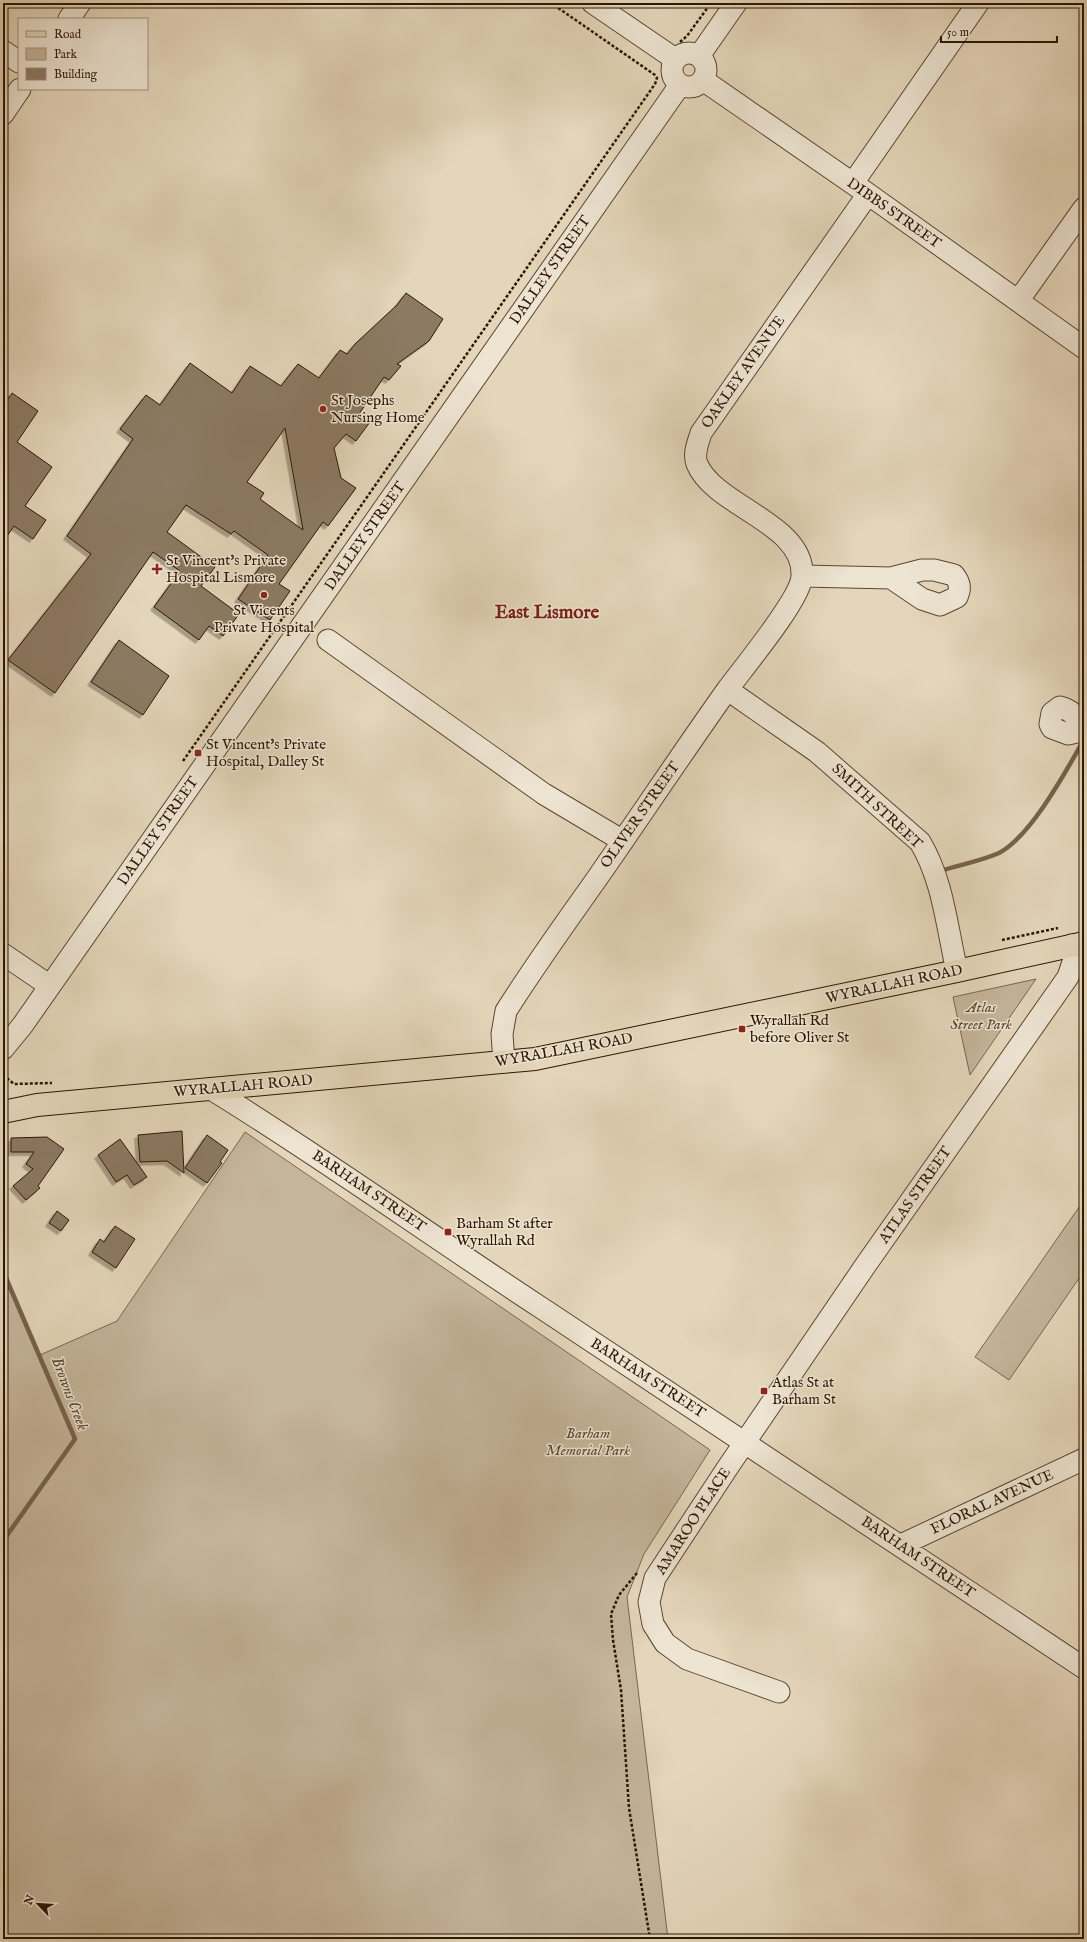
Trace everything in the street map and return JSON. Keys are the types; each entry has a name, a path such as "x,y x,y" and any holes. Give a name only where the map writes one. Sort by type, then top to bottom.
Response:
{"main road":[{"name":"WYRALLAH ROAD","path":"3,1112 37,1105 535,1059 957,971 1072,938"},
{"name":"WYRALLAH ROAD","path":"3,1104 37,1105"}],"street":[{"path":"70,18 80,3"},
{"path":"593,3 675,51 679,56 689,53 699,56 705,64 706,70 703,80 695,86 690,87 680,85 675,81 671,70 675,51"},
{"path":"699,56 736,3"},
{"name":"OAKLEY AVENUE","path":"802,576 797,555 788,541 773,527 708,483 697,464 696,451 700,433 860,188 978,3"},
{"path":"3,51 18,61"},
{"name":"DIBBS STREET","path":"703,80 860,188 1084,348"},
{"name":"DALLEY STREET","path":"3,1049 22,1026 680,85"},
{"path":"3,114 19,90"},
{"path":"1018,301 1084,208"},
{"path":"802,576 891,578"},
{"name":"OLIVER STREET","path":"504,1062 502,1034 506,1011 728,690 781,618 800,586 802,576"},
{"path":"328,640 544,794 623,841"},
{"name":"SMITH STREET","path":"728,690 817,752 920,842 929,856 937,879 957,971"},
{"name":"ATLAS STREET","path":"746,1442 1068,977 1074,959 1072,938"},
{"path":"3,954 50,986"},
{"name":"DALLEY STREET","path":"3,1063 21,1032 22,1026"},
{"name":"BARHAM STREET","path":"211,1089 281,1132 538,1306 746,1442 1084,1668"},
{"name":"AMAROO PLACE","path":"746,1442 655,1578 649,1602 653,1624 664,1643 687,1659 779,1692"},
{"name":"FLORAL AVENUE","path":"901,1545 1084,1459"}],"path":[{"path":"180,766 655,84 657,78 655,75 551,3"},
{"path":"675,51 711,3"},
{"path":"999,941 1072,938"},
{"path":"3,1075 14,1084 60,1083"},
{"path":"650,1939 629,1808 622,1690 613,1640 611,1614 619,1595 637,1572 655,1578"}],"green space":[{"name":"Atlas Street Park","path":"1036,979 970,1075 953,997"},
{"name":"Barham Memorial Park","path":"245,1132 710,1450 644,1554 627,1597 668,1939 3,1939 3,1271 40,1355 117,1321"},
{"path":"1084,1200 1084,1271 1009,1380 975,1357"}],"building":[{"path":"406,293 443,319 429,341 397,364 401,366 389,380 384,377 359,414 370,422 356,441 346,434 334,448 341,478 356,488 328,526 323,522 279,584 290,591 270,620 238,599 268,555 234,531 231,534 186,505 167,532 215,567 201,586 239,614 223,636 209,626 199,640 154,607 180,571 153,552 55,693 8,660 91,554 67,536 133,439 120,429 146,395 160,405 190,363 232,393 250,366 281,386 298,364 319,378 340,350 347,354 355,344 397,305","holes":["285,428 303,530 260,499 264,493 247,482"]},
{"path":"12,393 38,411 17,442 52,467 25,506 46,520 33,539 14,526 3,542 3,406"},
{"path":"119,640 169,676 143,715 91,682"},
{"path":"182,1131 184,1173 167,1161 140,1162 138,1135"},
{"path":"207,1135 228,1150 220,1162 222,1163 207,1183 185,1168"},
{"path":"47,1137 64,1149 38,1186 40,1188 26,1200 13,1186 33,1169 26,1164 34,1152 11,1152 11,1138"},
{"path":"120,1139 147,1177 134,1185 127,1175 116,1182 98,1155"},
{"path":"57,1211 69,1220 61,1231 49,1223"},
{"path":"115,1226 135,1239 116,1268 92,1252 100,1239 104,1242"}],"waterway":[{"path":"940,871 992,856 1011,845 1023,833 1046,803 1082,743"},
{"name":"Browns Creek","path":"3,1271 75,1439 3,1541"}],"place":[{"name":"St Josephs Nursing Home","path":"323,409"},
{"name":"St Vincent's Private Hospital Lismore","path":"157,569"},
{"name":"St Vicents Private Hospital","path":"264,595"},
{"name":"St Vincent's Private Hospital, Dalley St","path":"198,753"},
{"name":"Wyrallah Rd before Oliver St","path":"742,1029"},
{"name":"Barham St after Wyrallah Rd","path":"448,1232"},
{"name":"Atlas St at Barham St","path":"764,1391"}],"district":[{"name":"East Lismore","path":"547,613"}]}
